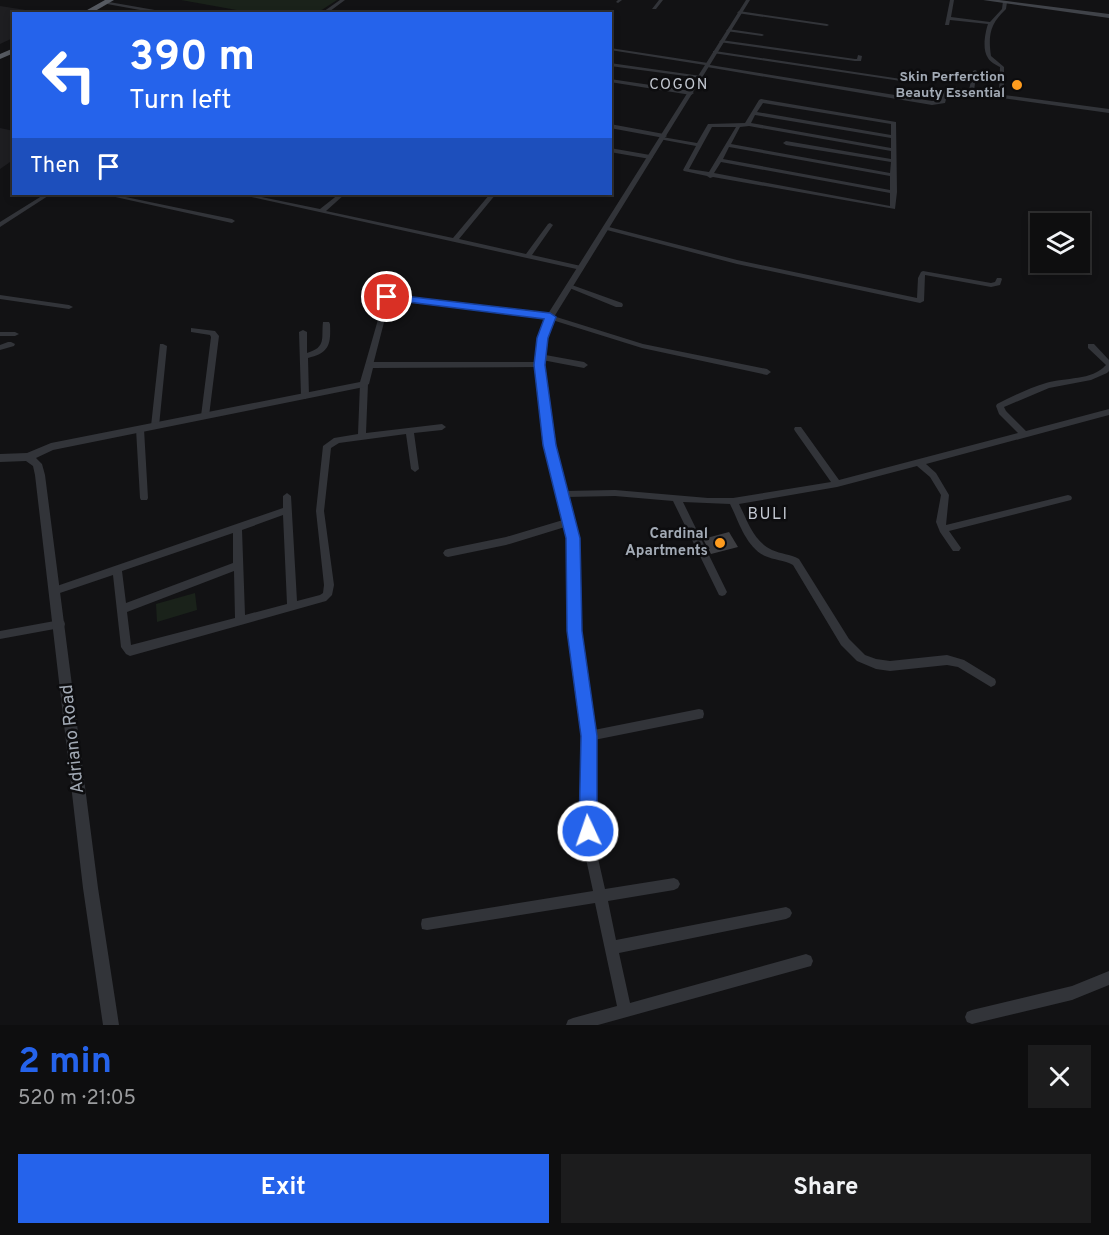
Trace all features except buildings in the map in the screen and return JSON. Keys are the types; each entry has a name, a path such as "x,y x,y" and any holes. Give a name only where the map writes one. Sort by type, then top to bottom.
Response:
{"highway":[{"path":"87,12 112,1"},
{"path":"93,12 112,1"}],"main road":[{"path":"986,0 1109,16"}],"street":[{"path":"325,12 343,0"},
{"path":"654,8 661,0"},
{"path":"625,1010 599,896 587,817 589,736 575,631 573,538 550,445 540,361 542,338 550,317 748,0"},
{"path":"952,0 947,21 991,23"},
{"path":"112,1 163,12"},
{"path":"1002,94 1002,65 990,58 987,50 987,35 996,14 1004,9 1005,2"},
{"path":"740,12 827,25"},
{"path":"728,30 762,35"},
{"path":"721,41 855,60 859,60 860,56"},
{"path":"612,49 933,103 943,102 946,91 949,89 972,90 1109,111"},
{"path":"715,52 901,80"},
{"path":"612,64 701,77"},
{"path":"972,90 975,71"},
{"path":"612,81 691,93"},
{"path":"748,124 762,100 893,122 896,125 894,137 894,150 893,161 894,207 887,208 710,176 686,169 697,145 712,124 738,127 748,124 894,150"},
{"path":"753,113 894,137"},
{"path":"612,126 697,145"},
{"path":"710,176 738,127"},
{"path":"779,155 790,131"},
{"path":"786,143 893,161"},
{"path":"728,145 893,175"},
{"path":"612,150 650,157"},
{"path":"720,160 894,192"},
{"path":"0,225 46,195"},
{"path":"110,195 232,220"},
{"path":"246,195 581,268"},
{"path":"323,210 341,195"},
{"path":"455,240 492,195"},
{"path":"528,256 550,225"},
{"path":"605,228 737,262 920,301 921,278 926,273 991,285 998,284 999,279"},
{"path":"569,286 619,305"},
{"path":"0,297 69,307"},
{"path":"362,437 364,384 387,297 550,317 642,346 767,372"},
{"path":"304,356 319,353 324,349 327,339 326,324"},
{"path":"194,330 215,334 205,416"},
{"path":"303,332 305,396"},
{"path":"0,334 15,334"},
{"path":"0,348 11,344"},
{"path":"155,426 163,346"},
{"path":"1024,434 1002,412 1000,406 1053,384 1104,372 1109,365 1091,346"},
{"path":"369,365 540,361 584,365"},
{"path":"0,458 28,457 51,447 364,384"},
{"path":"561,494 615,493 733,501 837,484 1109,412"},
{"path":"117,569 126,647 134,652 240,619 323,598 329,590 320,511 327,446 337,440 442,427"},
{"path":"140,429 144,498"},
{"path":"798,429 837,484"},
{"path":"410,431 415,469"},
{"name":"Adriano Road","path":"28,457 39,469 57,590 87,870 111,1025"},
{"path":"918,462 933,475 945,495 941,522 956,548"},
{"path":"287,496 292,606"},
{"path":"676,498 722,592"},
{"path":"943,529 1068,498"},
{"path":"733,501 758,547 773,555 786,557 796,562 845,642 861,658 890,666 947,660 960,663 991,682"},
{"path":"57,590 288,510"},
{"path":"448,553 506,541 569,522"},
{"path":"237,528 240,619"},
{"path":"122,609 238,565"},
{"path":"0,635 60,624"},
{"path":"589,736 699,714"},
{"path":"427,924 674,884"},
{"path":"611,948 786,913"},
{"path":"573,1025 806,961"},
{"path":"972,1017 1072,993 1109,978"}],"shaded area":[{"path":"181,0 337,0 319,12 248,12"},
{"path":"0,6 39,12 12,12 12,38 0,44"},
{"path":"0,128 12,131 12,161 0,169"},
{"path":"195,593 197,610 157,622 156,604"}],"place":[{"name":"Skin Perferction Beauty Essential","path":"1017,85"},
{"name":"Cardinal Apartments","path":"720,543"}],"district":[{"name":"COGON","path":"679,85"},
{"name":"BULI","path":"768,515"}],"route":[{"path":"387,297 550,317 542,338 539,365 553,461 573,538 573,611 589,736 588,831"}]}
